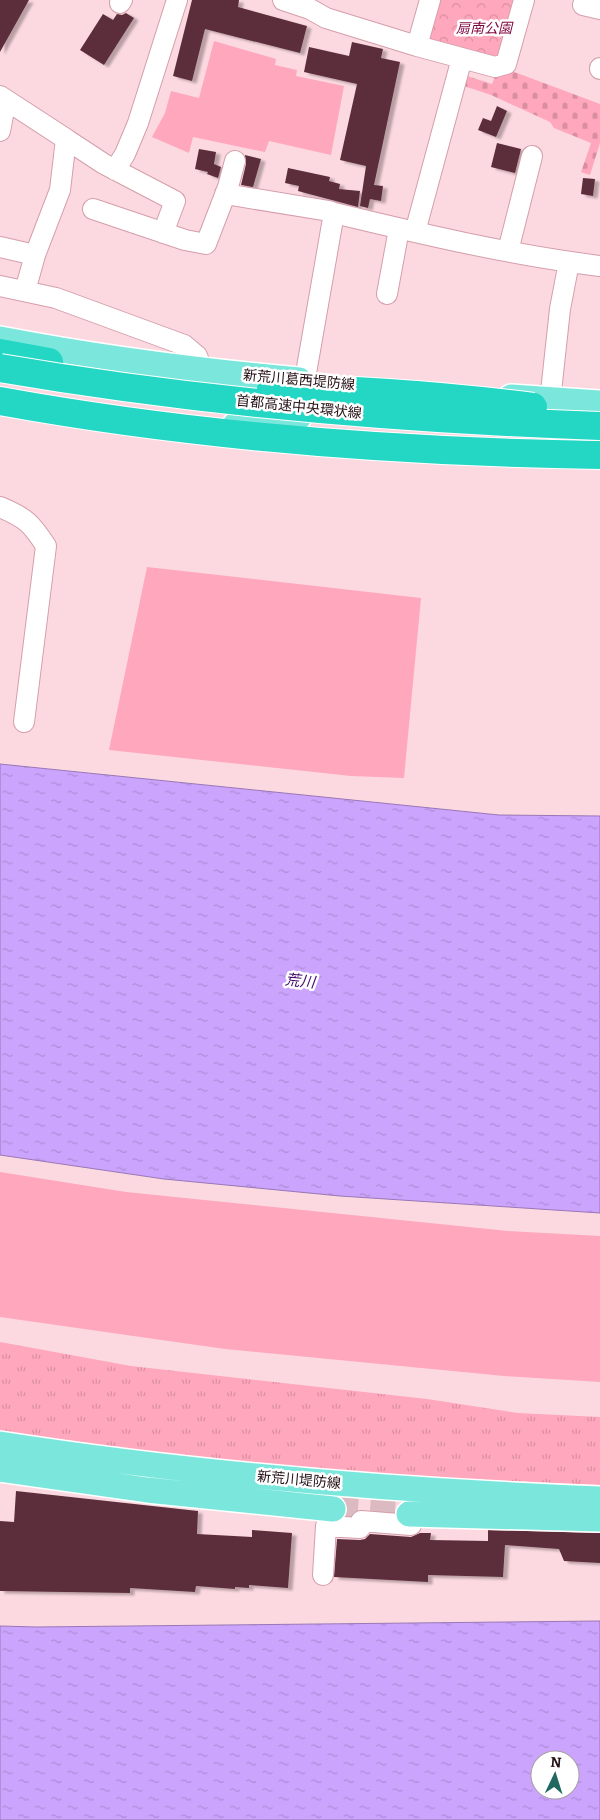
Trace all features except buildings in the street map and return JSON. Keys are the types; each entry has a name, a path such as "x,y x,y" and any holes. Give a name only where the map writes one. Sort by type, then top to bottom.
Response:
{"highway":[{"path":"0,353 122,373 268,389 334,389 600,412"},
{"name":"首都高速中央環状線","path":"0,368 120,387 333,411 600,426"},
{"path":"0,385 126,405 264,422 400,433 600,444"},
{"path":"0,400 115,419 262,437 396,448 600,455"}],"main road":[{"name":"新荒川葛西堤防線","path":"0,339 203,371 550,401 600,403"},
{"path":"0,378 192,406 299,417 472,429 600,435"},
{"path":"0,392 125,411 236,425 265,425 299,417"},
{"name":"新荒川堤防線","path":"0,1444 187,1470 282,1479 394,1488 600,1499"},
{"name":"新荒川堤防線","path":"0,1469 146,1490 333,1509"},
{"path":"410,1519 600,1519"}],"street":[{"path":"115,170 125,154 138,123 177,0"},
{"path":"283,0 306,4 326,18 417,46 495,66 506,64 524,0"},
{"path":"417,46 430,0"},
{"path":"585,0 584,5 600,9"},
{"path":"387,294 462,58"},
{"path":"0,131 3,98 115,170 175,200 162,232"},
{"path":"25,291 35,255 60,190 66,139"},
{"path":"508,251 532,156"},
{"path":"93,209 184,240 206,244 236,161"},
{"path":"225,194 329,211 334,214 508,251 600,266"},
{"path":"299,417 334,214"},
{"path":"0,248 35,255"},
{"path":"550,401 560,310 569,262"},
{"path":"0,286 56,298 184,345 197,356 203,371"},
{"path":"0,507 21,516 36,531 46,546 24,722"},
{"path":"322,1575 326,1526 360,1528 361,1521 410,1519"}],"green space":[{"name":"扇南公園","path":"437,0 519,0 500,60 426,42"},
{"path":"214,41 276,59 275,65 297,70 296,76 344,86 331,155 269,141 265,152 193,137 189,153 152,137 165,113 171,91 199,98"},
{"path":"509,70 600,104 600,143 590,175 581,172 591,143 554,128 550,122 491,95 461,85 464,75 492,84 497,71"},
{"path":"147,567 421,598 404,778 351,776 109,750"},
{"path":"0,1172 126,1192 508,1231 600,1236 600,1382 504,1376 225,1349 0,1317"},
{"path":"0,1342 131,1366 427,1399 518,1413 600,1417 600,1485 312,1469 44,1440 0,1432"}],"water":[{"name":"荒川","path":"0,764 499,815 600,816 600,1213 340,1196 164,1179 0,1155"},
{"path":"600,1621 600,1820 0,1820 0,1626"}],"tunnel":[{"path":"333,1509 409,1514"}]}
